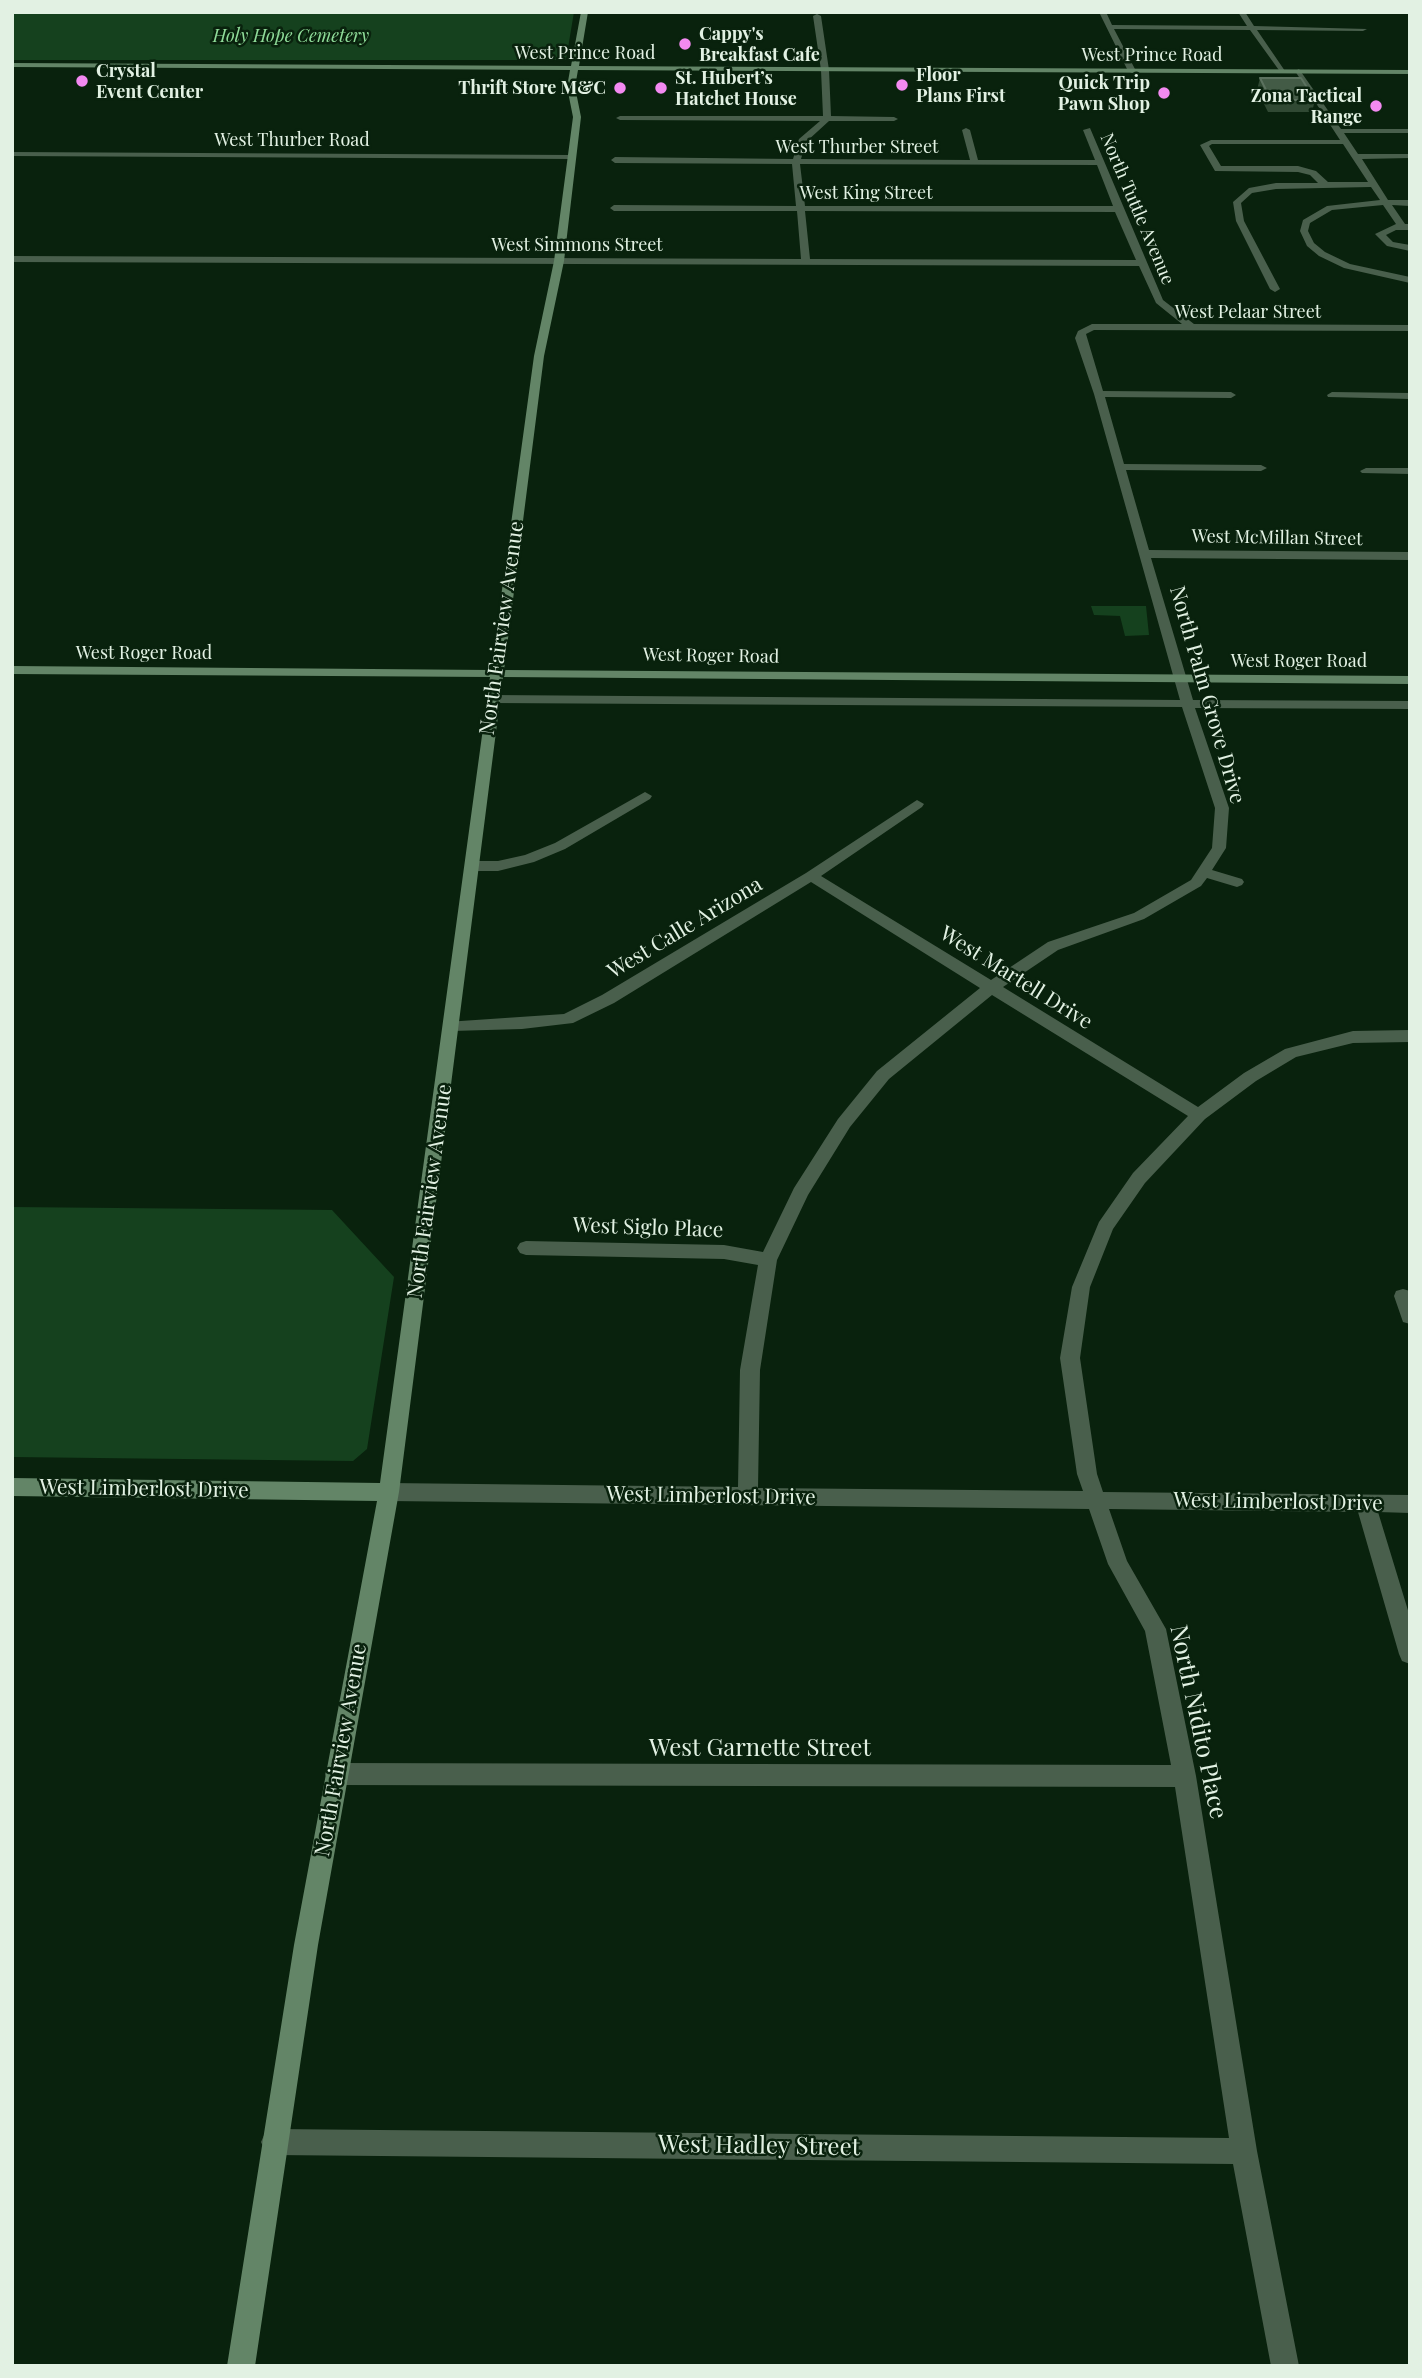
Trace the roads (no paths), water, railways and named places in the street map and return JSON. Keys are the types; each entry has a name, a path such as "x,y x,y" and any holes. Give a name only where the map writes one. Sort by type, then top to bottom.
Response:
{"street":[{"name":"North Fairview Avenue","path":"241,2366 336,1774 389,1492 539,356 559,261 577,117 571,87 585,12"},
{"path":"1102,12 1132,71"},
{"path":"1241,12 1281,71"},
{"path":"817,16 825,70 827,119"},
{"path":"1110,27 1363,29 1357,21"},
{"name":"West Prince Road","path":"12,65 1410,72"},
{"path":"1299,71 1384,202 1406,227"},
{"path":"620,118 894,119"},
{"path":"806,261 796,162 802,141 827,119"},
{"path":"966,130 975,163"},
{"name":"North Tuttle Avenue","path":"1087,130 1159,301 1191,327"},
{"path":"1338,131 1410,131"},
{"path":"1326,185 1313,173 1298,169 1218,169 1204,145 1211,142 1346,142"},
{"name":"West Thurber Road","path":"12,154 571,156"},
{"path":"1356,157 1410,156"},
{"name":"West Thurber Street","path":"615,160 1099,163"},
{"path":"1275,289 1240,221 1237,202 1249,191 1276,186 1374,184"},
{"path":"1410,203 1384,202 1330,208 1306,222 1304,231 1310,244 1322,254 1348,266 1410,279"},
{"name":"West King Street","path":"614,208 1118,209"},
{"path":"1406,227 1382,231 1381,237 1390,244 1410,248"},
{"name":"West Simmons Street","path":"12,259 1142,263"},
{"name":"West Pelaar Street","path":"1080,328 1410,328"},
{"name":"North Palm Grove Drive","path":"748,1496 750,1370 768,1260 813,1174 844,1123 883,1075 990,988 1053,946 1139,916 1196,883 1219,848 1222,808 1179,678 1099,394 1080,338 1080,328"},
{"path":"1099,394 1231,395"},
{"path":"1332,396 1410,396"},
{"path":"1119,467 1261,468"},
{"path":"1366,471 1410,471"},
{"name":"West McMillan Street","path":"1144,554 1410,556"},
{"name":"West Roger Road","path":"12,670 1410,680"},
{"path":"492,699 1410,705"},
{"path":"472,866 498,866 529,859 560,846 645,796"},
{"name":"West Calle Arizona","path":"452,1026 522,1024 567,1019 608,999 811,876 917,804"},
{"path":"1203,872 1237,882"},
{"name":"West Martell Drive","path":"811,876 1199,1115"},
{"name":"North Nidito Place","path":"1285,2366 1244,2151 1185,1776 1155,1629 1118,1564 1087,1472 1070,1358 1081,1287 1105,1227 1139,1178 1199,1115 1250,1077 1291,1053 1353,1037 1410,1036"},
{"name":"West Siglo Place","path":"526,1248 724,1252 768,1260"},
{"path":"1403,1296 1410,1317"},
{"name":"West Limberlost Drive","path":"12,1487 1410,1504"},
{"path":"1365,1503 1410,1654"},
{"name":"West Garnette Street","path":"336,1774 1185,1776"},
{"name":"West Hadley Street","path":"275,2142 1244,2151"}],"place":[{"name":"Cappy's Breakfast Cafe","path":"685,44"},
{"name":"Crystal Event Center","path":"82,81"},
{"name":"Floor Plans First","path":"902,85"},
{"name":"Thrift Store M&C","path":"620,88"},
{"name":"St. Hubert’s Hatchet House","path":"661,88"},
{"name":"Quick Trip Pawn Shop","path":"1164,93"},
{"name":"Zona Tactical Range","path":"1376,106"}],"park label":[{"name":"Holy Hope Cemetery","path":"291,36"}]}
